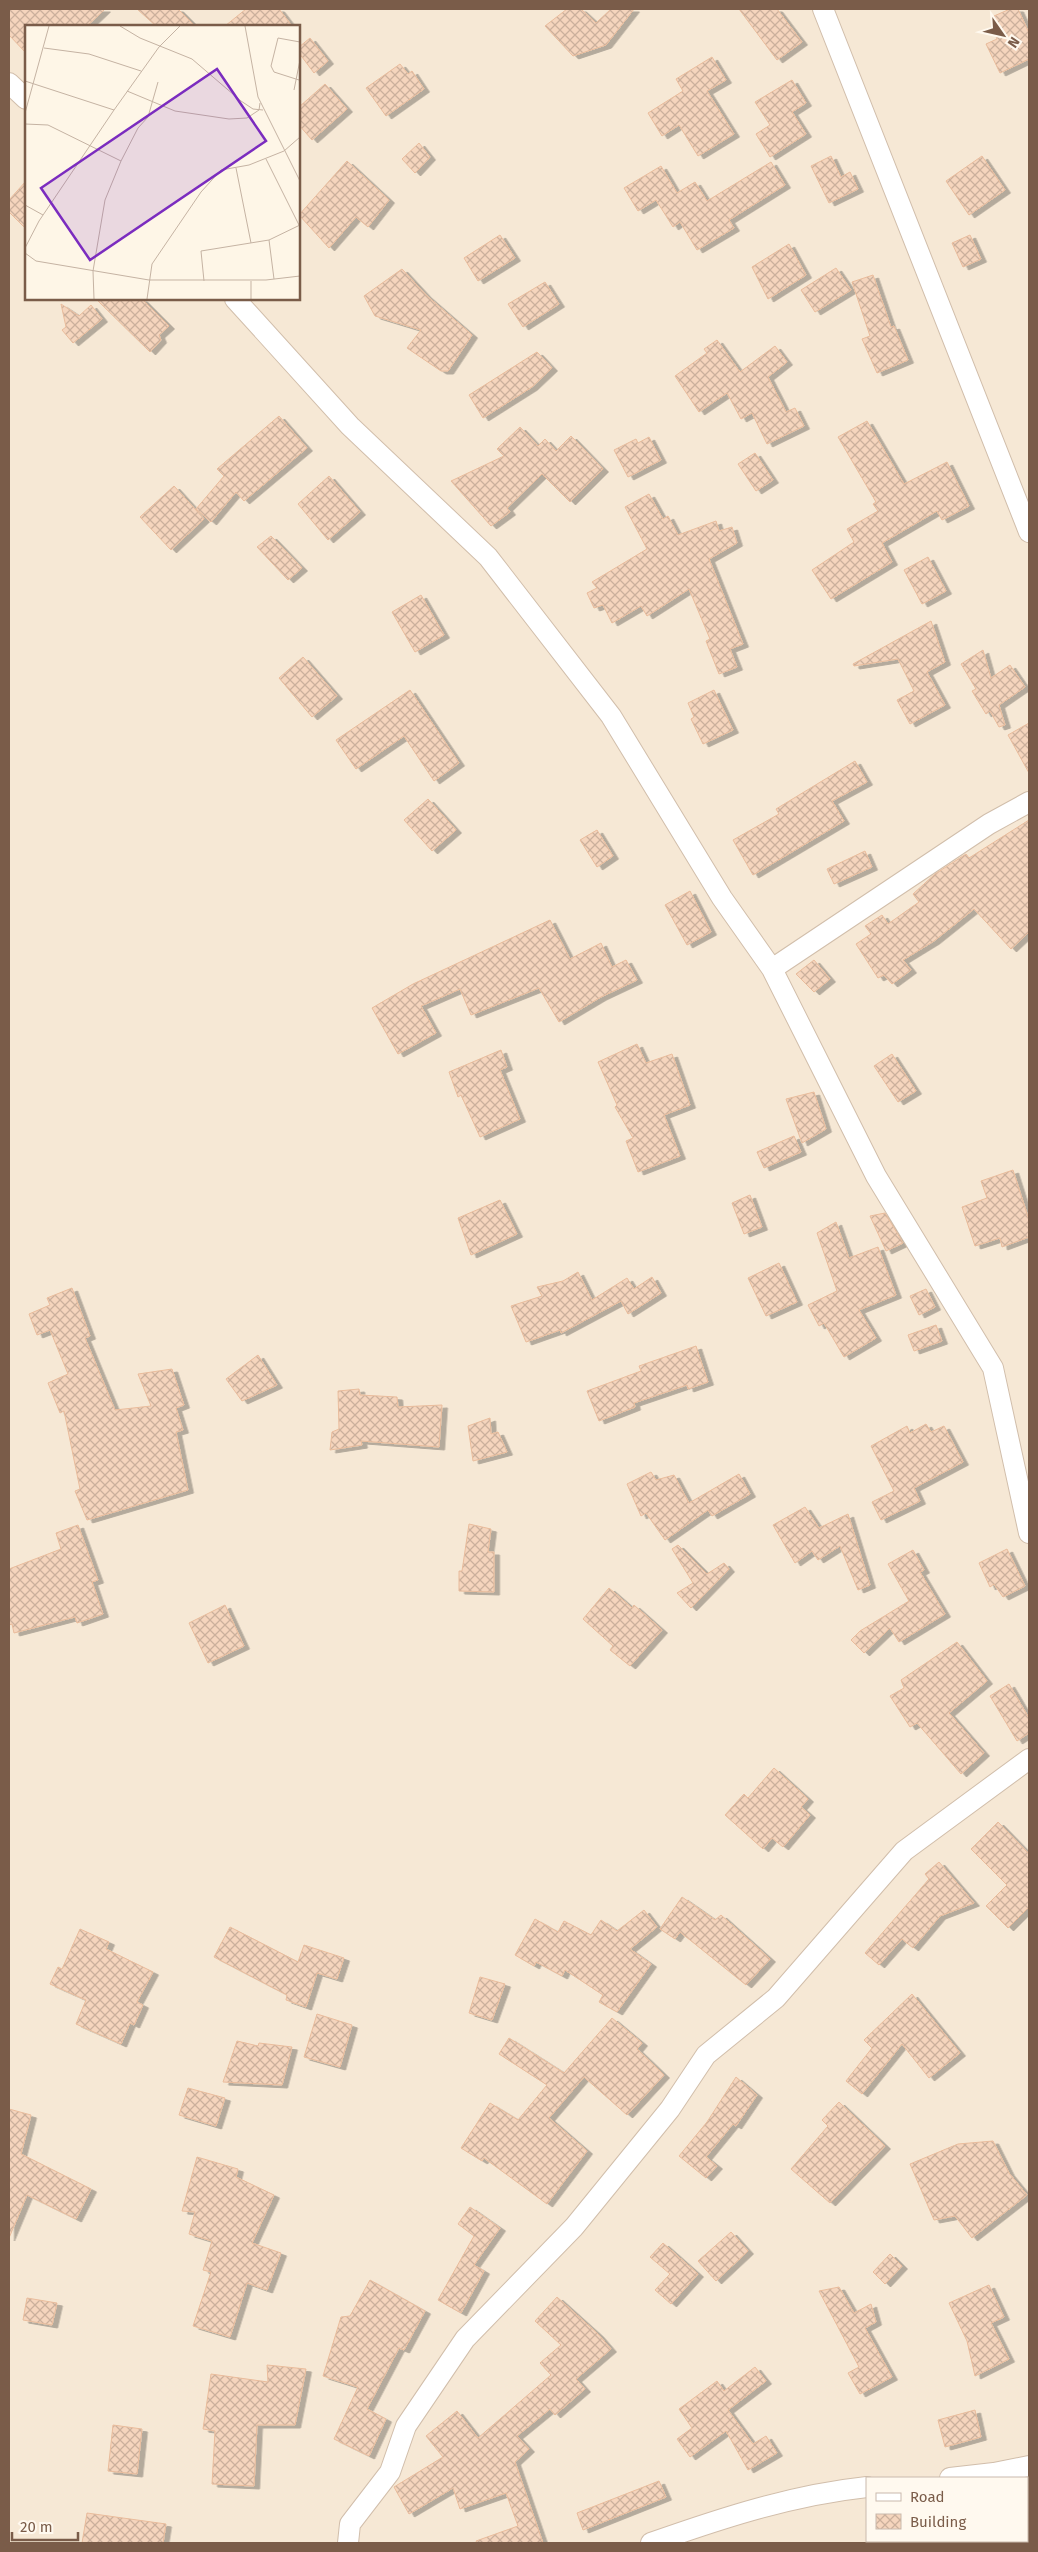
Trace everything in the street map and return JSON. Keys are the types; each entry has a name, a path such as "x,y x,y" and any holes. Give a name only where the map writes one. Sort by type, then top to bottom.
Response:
{"street":[{"path":"823,9 1029,532"},
{"path":"9,83 25,98"},
{"path":"236,300 350,426 488,557 610,716 722,898 772,969 876,1176 992,1368 1029,1533"},
{"path":"772,969 989,824 1029,802"},
{"path":"348,2543 350,2524 390,2472 406,2426 465,2339 574,2227 670,2109 706,2055 776,1998 904,1850 1029,1759"},
{"path":"961,2477 994,2474 1029,2466"},
{"path":"651,2543 727,2516 827,2492 866,2487"}],"shaded area":[{"path":"9,9 1029,9 1029,2543 9,2543"}],"building":[{"path":"9,9 105,9 88,25 25,25 25,52 9,35"},
{"path":"137,9 178,9 194,25 155,25"},
{"path":"246,9 279,9 291,25 226,25"},
{"path":"567,9 581,9 596,23 611,9 634,9 606,45 573,56 545,26"},
{"path":"739,9 777,9 802,42 777,60"},
{"path":"1010,9 1018,9 1029,33 1029,59 1000,73 986,44 997,39 993,29 999,26 994,16"},
{"path":"310,38 328,61 314,73 300,54 300,46"},
{"path":"712,57 726,80 707,91 734,134 698,156 679,125 662,136 648,113 683,91 676,79"},
{"path":"400,64 408,74 412,71 424,89 386,116 366,88"},
{"path":"792,80 806,103 792,112 806,134 770,157 756,134 770,125 755,102"},
{"path":"325,84 347,109 312,140 300,126 300,106"},
{"path":"419,143 430,157 415,173 402,159"},
{"path":"831,156 841,177 850,172 858,189 829,203 811,166"},
{"path":"982,156 1005,190 969,215 946,181"},
{"path":"347,161 389,200 368,227 356,217 329,248 300,214"},
{"path":"771,162 785,185 729,220 734,228 697,250 680,222 673,227 656,200 638,211 624,188 661,166 677,193 695,182 707,201"},
{"path":"25,182 25,228 9,212 9,200"},
{"path":"500,235 515,258 478,281 464,258"},
{"path":"970,235 981,259 963,267 952,243"},
{"path":"789,244 806,275 768,299 752,267"},
{"path":"836,268 851,290 815,312 801,290"},
{"path":"402,269 426,295 472,335 448,371 441,371 407,348 421,330 375,316 364,296"},
{"path":"873,275 891,327 894,326 908,360 877,373 862,339 870,336 852,282"},
{"path":"545,282 559,304 523,327 508,304"},
{"path":"97,300 143,300 169,326 159,335 161,340 150,352"},
{"path":"61,304 79,316 91,305 102,319 73,343 62,330 66,327"},
{"path":"717,340 740,372 775,346 787,362 768,377 786,412 795,408 804,426 767,444 752,413 741,419 727,393 699,412 675,376 707,353 704,349"},
{"path":"537,352 552,368 532,387 483,418 469,395"},
{"path":"279,416 307,448 244,501 236,492 211,522 196,509 224,476 217,469"},
{"path":"867,421 904,484 947,462 969,506 942,520 937,511 882,543 892,562 831,599 812,570 854,542 847,529 878,511 873,504 876,502 838,437"},
{"path":"520,427 538,446 545,439 556,451 571,436 603,469 570,502 542,474 507,508 510,512 491,526 451,481 504,456 497,449"},
{"path":"649,437 661,460 628,477 614,450 636,439 638,443"},
{"path":"755,453 773,480 756,491 738,464"},
{"path":"329,476 360,512 328,540 298,504"},
{"path":"174,486 204,519 171,550 140,517"},
{"path":"649,494 663,519 668,516 678,535 716,521 719,531 732,527 737,543 709,559 743,644 730,649 737,667 719,674 706,641 710,639 689,589 647,616 641,606 612,623 603,605 594,608 587,593 597,588 592,582 647,549 625,507"},
{"path":"271,536 302,568 288,580 257,547"},
{"path":"928,557 946,591 922,604 904,570"},
{"path":"421,595 444,635 415,652 392,612"},
{"path":"931,621 945,662 927,672 945,705 910,724 897,700 914,691 898,659 854,666 853,664"},
{"path":"983,650 991,678 1010,665 1025,687 999,705 1005,725 999,727 990,711 986,714 972,691 976,689 961,664"},
{"path":"303,657 337,696 312,717 279,678"},
{"path":"410,690 459,763 434,781 404,736 356,769 336,740"},
{"path":"714,690 733,730 703,744 691,719 694,717 688,703"},
{"path":"1029,723 1029,773 1008,735"},
{"path":"855,761 867,782 832,801 844,821 753,875 733,840 779,814 776,809"},
{"path":"428,799 456,830 432,851 404,820"},
{"path":"1029,820 1029,932 1011,949 974,909 934,941 903,960 911,970 892,984 884,975 878,978 856,944 871,934 865,926 882,915 888,924 919,902 913,894 935,874 966,854 969,858"},
{"path":"597,830 613,856 597,867 580,840"},
{"path":"865,851 872,867 834,884 827,869"},
{"path":"690,891 711,932 687,945 665,905"},
{"path":"550,920 570,959 601,943 612,967 626,960 637,980 601,997 559,1022 539,988 471,1015 460,989 421,1006 436,1033 398,1054 372,1008 413,984"},
{"path":"814,960 830,979 814,992 796,974"},
{"path":"637,1044 646,1063 672,1054 690,1105 664,1115 680,1156 638,1172 626,1141 633,1138 615,1107 617,1105 598,1062"},
{"path":"501,1050 507,1067 500,1070 520,1119 480,1137 461,1095 458,1097 449,1072"},
{"path":"892,1054 916,1091 898,1102 874,1066"},
{"path":"814,1092 826,1129 802,1143 786,1099"},
{"path":"794,1136 801,1152 764,1168 757,1152"},
{"path":"1013,1170 1029,1220 1029,1237 1002,1247 1000,1238 975,1246 962,1207 987,1198 981,1181"},
{"path":"750,1195 762,1227 744,1234 732,1203"},
{"path":"500,1200 517,1234 471,1255 458,1218"},
{"path":"885,1213 903,1243 886,1251 870,1216"},
{"path":"836,1222 849,1258 878,1247 896,1295 859,1310 876,1338 844,1357 824,1323 819,1326 808,1305 837,1291 817,1233"},
{"path":"779,1263 797,1302 766,1316 748,1278"},
{"path":"578,1272 592,1300 627,1278 634,1289 652,1277 661,1293 628,1314 621,1301 561,1333 560,1330 526,1342 511,1306 542,1296 537,1287 563,1281"},
{"path":"72,1288 90,1336 85,1338 115,1410 151,1406 138,1374 172,1369 184,1405 176,1408 183,1430 176,1432 188,1490 87,1520 75,1491 80,1489 64,1411 60,1413 48,1383 68,1374 50,1330 37,1335 29,1314 50,1305 47,1298"},
{"path":"926,1289 935,1307 919,1315 910,1296"},
{"path":"936,1325 942,1341 914,1351 908,1335"},
{"path":"696,1346 708,1382 688,1389 687,1385 634,1403 635,1407 599,1421 587,1391 641,1371 639,1366"},
{"path":"258,1355 277,1385 242,1401 226,1379"},
{"path":"359,1389 360,1395 397,1397 398,1407 442,1405 439,1447 361,1441 362,1445 330,1450 332,1432 339,1429 338,1391"},
{"path":"490,1418 491,1434 498,1432 507,1452 473,1461 468,1426"},
{"path":"926,1424 931,1432 944,1426 963,1462 914,1488 920,1501 881,1520 872,1502 894,1491 871,1446 907,1426 910,1433"},
{"path":"651,1472 656,1480 674,1475 689,1503 739,1474 750,1494 712,1516 708,1510 665,1540 646,1513 641,1516 627,1484"},
{"path":"805,1507 819,1528 848,1514 870,1585 858,1590 840,1546 818,1560 812,1551 795,1563 773,1525"},
{"path":"469,1524 491,1529 488,1552 494,1552 494,1592 459,1591 459,1571 462,1571"},
{"path":"78,1525 98,1580 92,1582 103,1614 77,1623 75,1617 14,1633 12,1624 9,1625 9,1569 61,1549 56,1533"},
{"path":"678,1545 707,1574 724,1563 729,1569 691,1608 677,1593 693,1583 672,1549"},
{"path":"1007,1549 1025,1586 1003,1597 994,1584 990,1587 979,1563"},
{"path":"913,1550 924,1570 920,1572 945,1614 899,1642 890,1628 864,1653 851,1640 860,1631 909,1601 888,1564"},
{"path":"609,1588 632,1608 634,1605 662,1630 630,1666 610,1650 613,1646 583,1619"},
{"path":"225,1605 244,1646 208,1663 189,1623"},
{"path":"957,1642 987,1681 949,1713 984,1753 961,1774 917,1723 910,1727 890,1696 904,1688 901,1680"},
{"path":"1009,1684 1029,1718 1029,1733 1017,1741 990,1696"},
{"path":"774,1768 808,1799 801,1807 810,1815 783,1847 772,1838 763,1849 725,1815 744,1794 748,1798"},
{"path":"998,1822 1029,1854 1029,1907 1008,1928 986,1906 1007,1885 971,1849"},
{"path":"939,1862 974,1903 940,1916 913,1948 902,1939 879,1965 865,1953 929,1879 925,1874"},
{"path":"682,1897 715,1920 721,1915 770,1959 746,1985 680,1932 675,1939 660,1929"},
{"path":"644,1910 657,1927 630,1949 651,1964 617,2012 599,2002 603,1995 565,1970 562,1976 536,1962 534,1966 515,1955 535,1919 558,1932 564,1921 591,1935 601,1920 617,1931"},
{"path":"230,1927 298,1962 304,1945 344,1958 337,1979 317,1973 306,2007 286,2000 287,1995 214,1957"},
{"path":"80,1929 109,1942 106,1949 153,1972 137,2002 143,2005 134,2025 130,2023 121,2044 76,2024 86,2000 50,1984 58,1967 62,1969"},
{"path":"480,1977 505,1984 492,2020 469,2013"},
{"path":"912,1994 960,2053 929,2078 902,2044 862,2094 846,2081 872,2048 864,2040"},
{"path":"317,2014 352,2025 340,2067 304,2057"},
{"path":"612,2018 642,2043 637,2049 664,2075 627,2115 584,2077 549,2118 587,2151 547,2204 484,2158 482,2161 461,2148 490,2103 518,2120 547,2085 499,2054 509,2038 564,2073"},
{"path":"237,2041 258,2046 259,2043 292,2047 282,2085 223,2082"},
{"path":"736,2077 757,2095 736,2126 733,2124 706,2157 717,2166 706,2178 679,2156 707,2122"},
{"path":"188,2088 225,2098 216,2126 179,2115"},
{"path":"839,2102 885,2146 830,2203 791,2169 828,2126 822,2120"},
{"path":"9,2109 31,2115 21,2154 91,2189 76,2219 27,2195 9,2238"},
{"path":"993,2141 1009,2173 1027,2195 972,2238 955,2216 934,2220 910,2164 958,2144"},
{"path":"197,2157 238,2169 236,2177 274,2195 252,2243 281,2253 267,2290 247,2283 230,2337 193,2326 211,2272 203,2270 212,2241 189,2234 195,2212 182,2211"},
{"path":"470,2207 500,2228 474,2265 484,2271 461,2313 438,2300 474,2236 458,2224"},
{"path":"731,2232 748,2251 716,2281 698,2261"},
{"path":"663,2243 698,2274 671,2304 655,2290 670,2274 650,2257"},
{"path":"890,2254 902,2266 885,2284 873,2272"},
{"path":"370,2280 425,2311 404,2350 399,2348 367,2409 386,2419 369,2456 334,2439 358,2387 323,2376 341,2317 350,2316"},
{"path":"989,2285 1004,2317 991,2323 1009,2359 975,2376 967,2341 949,2303"},
{"path":"839,2287 854,2313 871,2304 876,2322 865,2328 892,2377 860,2394 848,2373 859,2367 819,2291"},
{"path":"557,2297 598,2334 611,2349 576,2379 585,2389 555,2415 550,2409 517,2436 529,2449 515,2462 543,2543 477,2543 476,2541 518,2526 506,2493 460,2509 453,2488 409,2514 394,2487 443,2457 426,2436 457,2411 478,2438 551,2375 540,2363 561,2345 535,2321"},
{"path":"27,2298 57,2303 52,2325 23,2320"},
{"path":"267,2365 306,2369 295,2425 257,2425 254,2486 212,2484 215,2431 203,2429 211,2374 268,2382"},
{"path":"755,2367 766,2381 728,2410 753,2444 766,2436 777,2453 748,2470 726,2431 690,2457 677,2439 692,2428 679,2409 717,2381 724,2391"},
{"path":"975,2410 981,2437 945,2447 938,2420"},
{"path":"113,2425 142,2429 137,2474 108,2471"},
{"path":"659,2481 666,2497 583,2530 577,2513"},
{"path":"87,2513 166,2524 163,2543 82,2543"}]}
